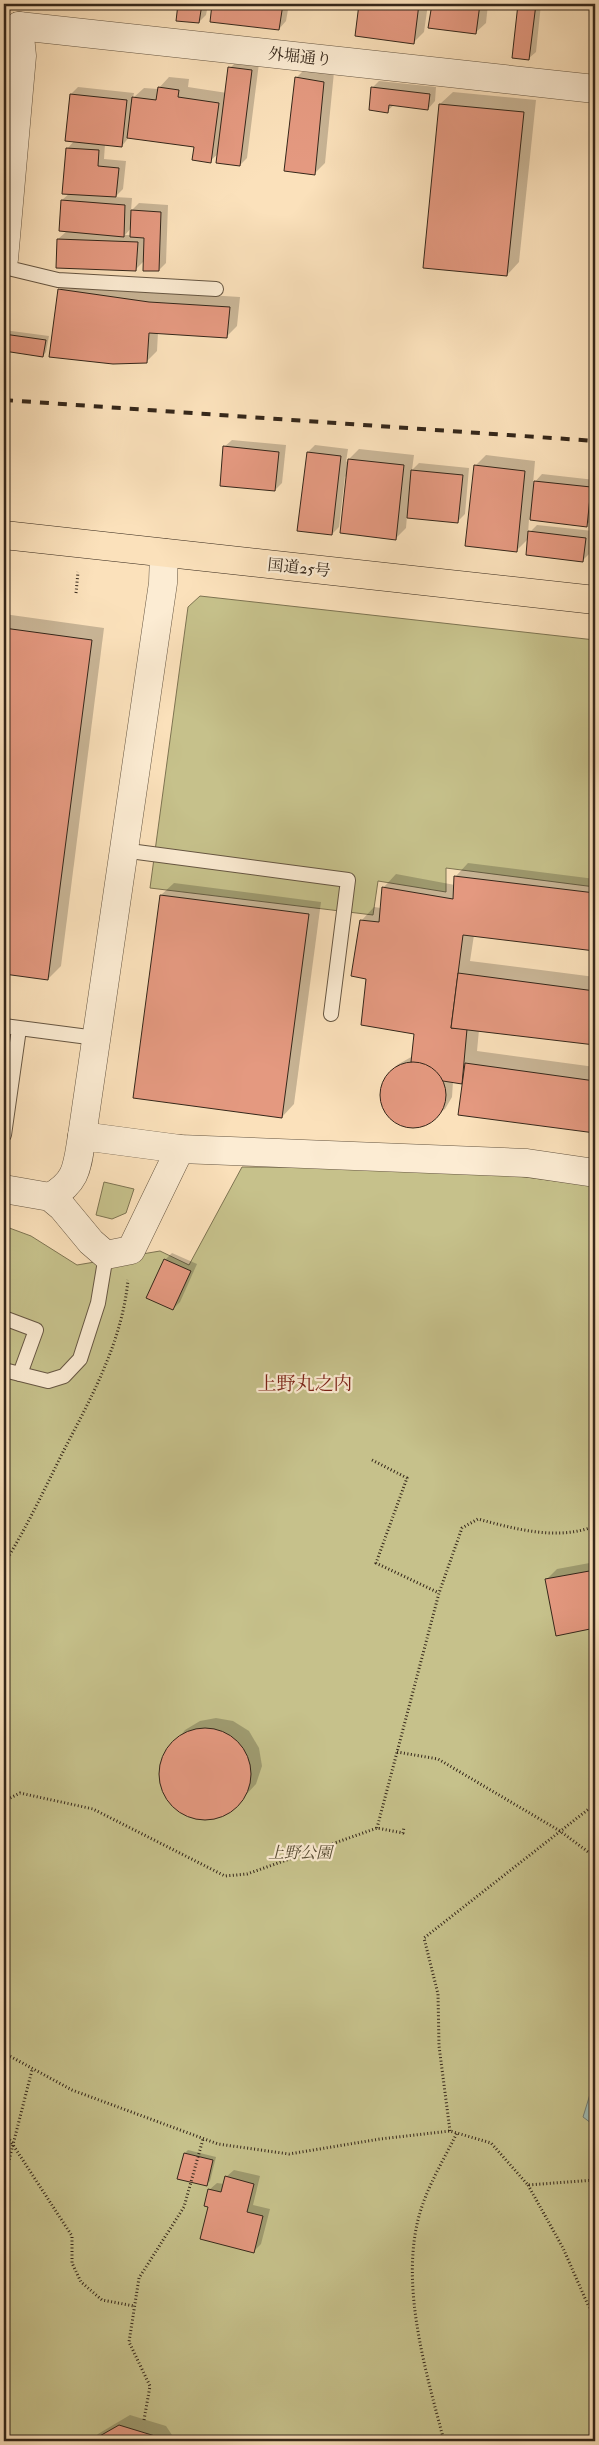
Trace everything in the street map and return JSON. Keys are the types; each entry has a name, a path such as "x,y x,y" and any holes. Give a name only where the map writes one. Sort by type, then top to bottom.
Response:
{"highway":[{"name":"国道25号","path":"4,535 595,600"}],"street":[{"path":"4,50 11,25"},
{"path":"4,259 22,56 11,25"},
{"name":"外堀通り","path":"11,25 595,89"},
{"path":"50,1197 64,1189 76,1173 122,850 163,582 164,553"},
{"path":"82,1136 180,1148 527,1164 595,1172"},
{"path":"4,1189 50,1197 62,1207 90,1242 119,1252 180,1148"}],"lane":[{"path":"4,267 58,280 216,288"},
{"path":"122,850 348,880 331,1014"},
{"path":"4,1026 96,1038"},
{"path":"4,1134 18,1029"},
{"path":"4,1370 48,1381 64,1376 80,1359 98,1303 119,1252"},
{"path":"4,1318 36,1330 20,1374"}],"path":[{"path":"76,593 78,572"},
{"path":"4,1564 21,1537 104,1372 126,1307 119,1252"},
{"path":"372,1460 407,1478 376,1563 439,1593"},
{"path":"377,1828 439,1593 462,1528 478,1519 521,1531 580,1532 595,1526"},
{"path":"397,1752 438,1760 560,1831 595,1858"},
{"path":"4,1801 20,1793 93,1809 225,1876 247,1874 377,1828 403,1833 404,1827"},
{"path":"450,2131 439,2046 438,1994 424,1938 595,1804"},
{"path":"4,2053 32,2070 72,2090 218,2144 289,2154 380,2139 450,2131 491,2143 528,2185 563,2248 588,2305 595,2314"},
{"path":"4,2180 32,2070"},
{"path":"4,2131 72,2236 72,2263 81,2282 102,2300 134,2306"},
{"path":"444,2441 417,2333 414,2245 420,2214 457,2133"},
{"path":"144,2420 150,2386 129,2342 138,2278 184,2207 203,2139"},
{"path":"528,2185 595,2180"}],"green space":[{"path":"200,596 595,640 595,887 446,868 446,892 378,881 373,915 150,888 188,607"},
{"name":"上野公園","path":"242,1167 455,1168 595,1186 595,2441 4,2441 4,1226 31,1236 77,1265 160,1251 189,1265"},
{"path":"104,1182 134,1189 126,1213 112,1219 96,1215"}],"water":[{"path":"595,2089 595,2126 583,2117 591,2091"}],"building":[{"path":"178,4 202,4 199,23 176,21"},
{"path":"212,4 283,4 279,30 210,22"},
{"path":"359,4 419,4 414,44 355,36"},
{"path":"432,4 480,4 476,34 428,28"},
{"path":"518,4 536,4 529,60 512,58"},
{"path":"228,67 252,70 240,166 216,163"},
{"path":"295,77 324,82 315,175 284,171"},
{"path":"158,87 179,90 178,97 219,103 211,163 192,160 194,147 127,138 132,97 156,100"},
{"path":"371,87 430,94 428,110 389,105 388,113 369,110"},
{"path":"70,94 127,100 122,147 65,141"},
{"path":"439,104 524,112 507,276 423,268"},
{"path":"66,148 99,150 98,166 119,168 116,197 62,194"},
{"path":"61,200 125,205 124,237 59,231"},
{"path":"131,210 161,212 159,271 143,271 144,238 130,237"},
{"path":"57,239 138,242 136,271 56,268"},
{"path":"58,289 149,302 230,307 227,338 149,333 147,363 113,364 49,357"},
{"path":"4,334 46,340 43,357 4,351"},
{"path":"223,446 279,452 275,491 220,486"},
{"path":"307,452 341,456 332,535 297,531"},
{"path":"348,459 404,465 396,540 340,533"},
{"path":"474,465 525,471 517,552 465,546"},
{"path":"411,470 463,475 458,523 407,518"},
{"path":"534,481 591,487 587,527 530,520"},
{"path":"528,531 586,538 583,562 526,555"},
{"path":"4,628 92,640 48,980 4,974"},
{"path":"454,876 595,893 595,951 463,935 451,1028 467,1029 462,1084 443,1081 411,1062 414,1034 361,1025 366,979 351,976 360,920 379,922 382,887 453,899"},
{"path":"160,895 309,914 282,1118 133,1098"},
{"path":"458,973 595,991 595,1045 451,1028"},
{"path":"407,1062 419,1062 431,1067 441,1077 446,1089 444,1108 431,1123 419,1128 407,1128 395,1123 385,1113 380,1101 380,1089 385,1077 395,1067"},
{"path":"465,1063 595,1081 595,1133 458,1115"},
{"path":"164,1259 191,1271 173,1310 146,1298"},
{"path":"595,1570 595,1628 556,1636 545,1579"},
{"path":"205,1728 222,1732 237,1742 247,1757 251,1774 247,1791 237,1806 222,1816 205,1820 188,1816 173,1806 163,1791 159,1774 163,1757 173,1742 188,1732"},
{"path":"184,2153 213,2160 207,2186 177,2179"},
{"path":"225,2176 254,2184 247,2212 263,2216 254,2253 200,2239 208,2207 204,2206 208,2189 221,2192"},
{"path":"119,2425 155,2436 159,2441 91,2441"}],"railway":[{"path":"4,400 595,441"}],"district":[{"name":"上野丸之内","path":"305,1384"}]}
